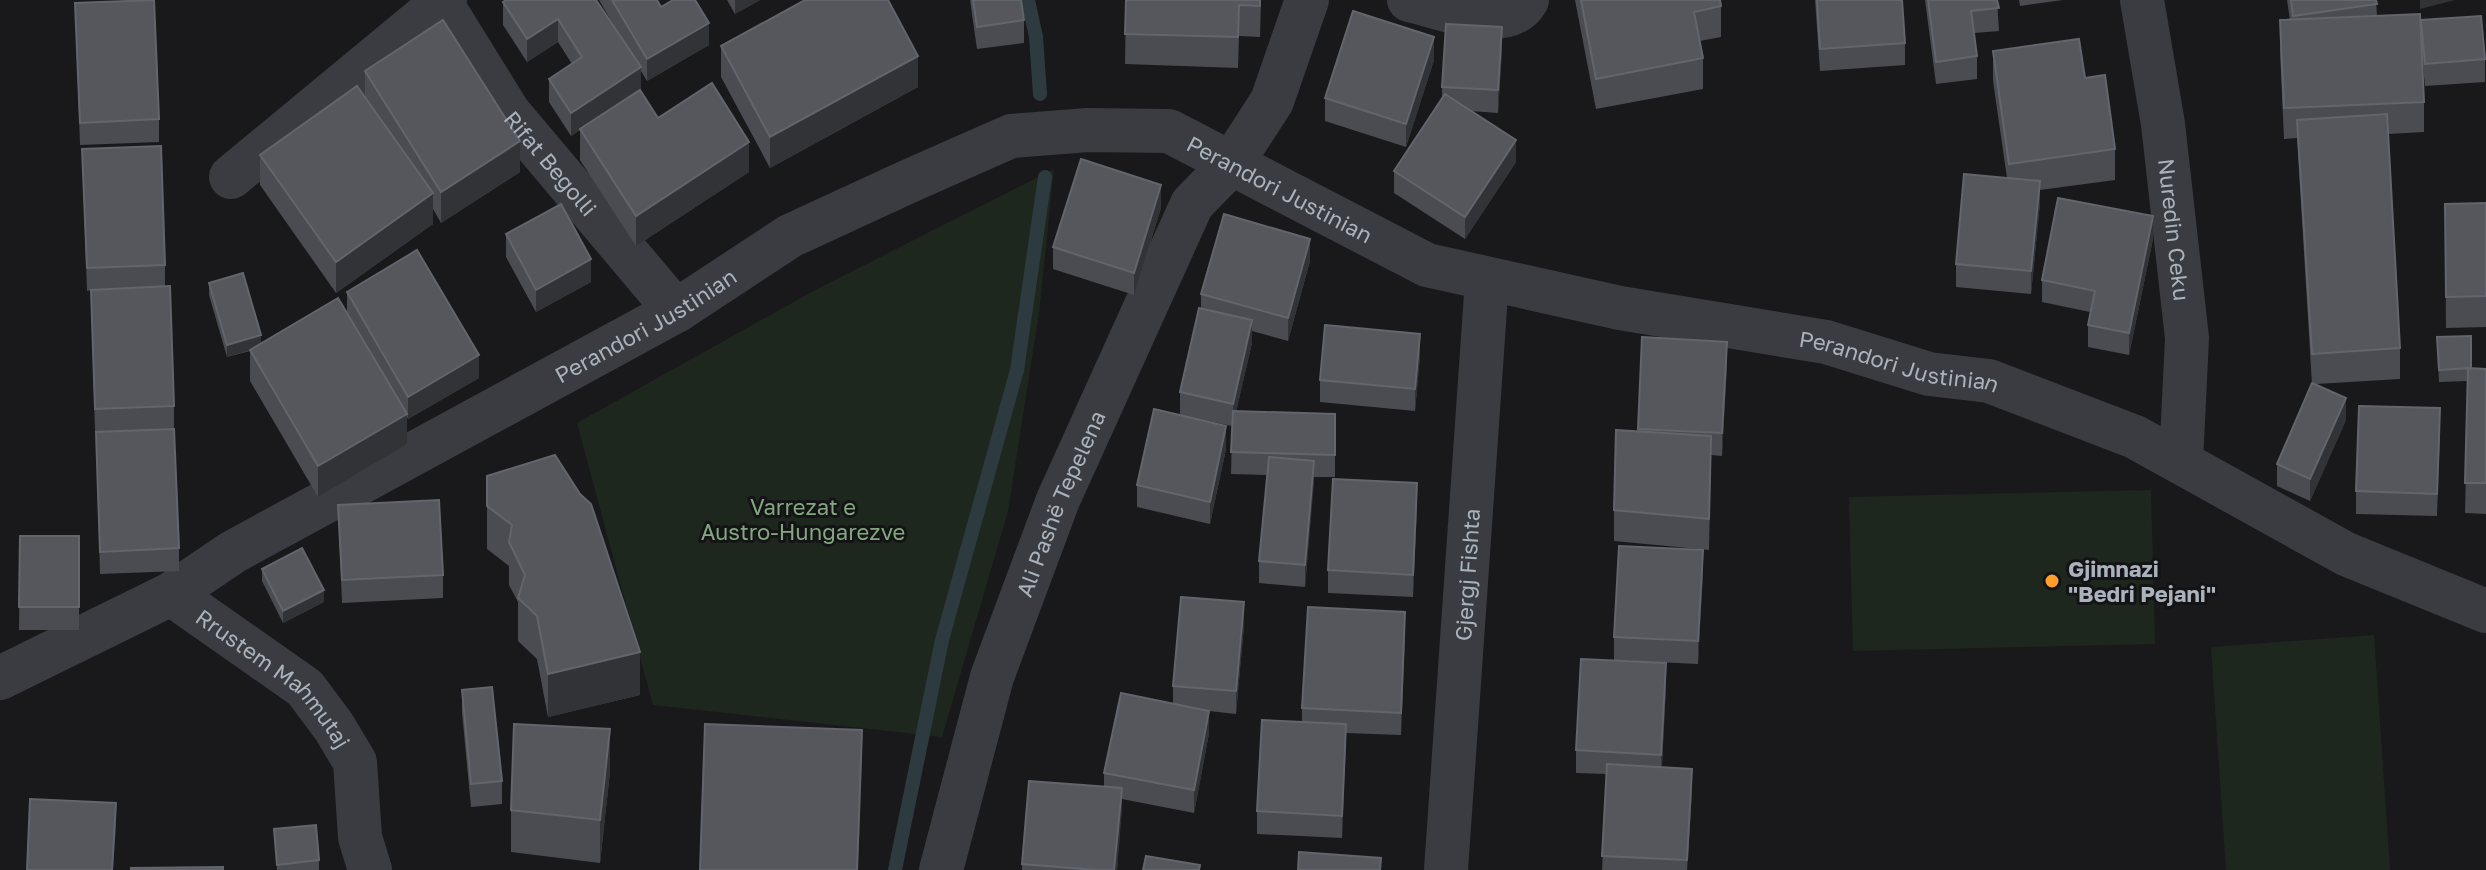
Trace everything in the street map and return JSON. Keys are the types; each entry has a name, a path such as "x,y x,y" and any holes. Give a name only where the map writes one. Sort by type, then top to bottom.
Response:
{"street":[{"name":"Ali Pashë Tepelena","path":"941,870 992,677 1058,500 1192,204 1232,163 1272,101 1307,0"},
{"path":"1409,0 1504,18 1520,11 1527,0"},
{"name":"Nuredin Ceku","path":"2142,0 2163,124 2187,338 2181,462"},
{"name":"Rifat Begolli","path":"231,177 442,1 509,113 676,311"},
{"name":"Perandori Justinian","path":"0,678 171,594 233,552 676,311 790,236 1011,136 1088,130 1169,131 1427,265 1620,308 1826,342 1929,374 1989,381 2135,437 2346,554 2486,611"},
{"name":"Gjergj Fishta","path":"1446,870 1487,280"},
{"name":"Rrustem Mahmutaj","path":"171,594 305,688 334,727 355,762 360,837 370,870"}],"green space":[{"name":"Varrezat e Austro-Hungarezve","path":"1054,169 1039,313 1008,511 942,737 653,705 577,423 817,289"},
{"path":"2151,490 2155,644 1853,651 1849,497"},
{"path":"2374,635 2390,870 2226,870 2211,647"}],"building":[{"path":"154,0 159,119 80,123 75,3"},
{"path":"596,0 641,67 571,113 549,79 582,57 558,19 527,39 503,2"},
{"path":"612,0 657,0 661,7 673,0 695,0 709,23 647,59"},
{"path":"805,0 888,0 918,56 770,137 721,46"},
{"path":"973,0 1021,0 1024,20 977,27"},
{"path":"1126,0 1260,0 1260,6 1239,5 1238,37 1125,34"},
{"path":"1581,0 1720,0 1721,6 1694,12 1703,58 1596,79"},
{"path":"1817,0 1902,0 1905,43 1820,49"},
{"path":"1928,0 1997,0 1999,8 1971,11 1977,56 1936,62"},
{"path":"2291,0 2376,0 2377,4 2293,16"},
{"path":"1353,11 1434,37 1406,124 1325,98"},
{"path":"2420,14 2424,102 2284,108 2280,20"},
{"path":"2481,16 2485,59 2425,64 2421,20"},
{"path":"443,20 520,141 441,192 365,71"},
{"path":"1446,24 1502,27 1498,90 1442,87"},
{"path":"2079,39 2085,78 2105,75 2115,149 2009,164 1993,51"},
{"path":"712,83 749,142 636,216 580,129 640,90 658,118"},
{"path":"357,86 433,193 336,262 260,155"},
{"path":"1445,94 1516,140 1465,217 1394,171"},
{"path":"2387,114 2400,348 2312,354 2297,120"},
{"path":"161,146 165,265 87,268 82,149"},
{"path":"1081,159 1161,185 1134,273 1053,247"},
{"path":"1964,174 2040,181 2031,271 1956,264"},
{"path":"2058,198 2153,216 2129,333 2088,325 2095,291 2042,280"},
{"path":"2486,203 2486,296 2446,297 2445,204"},
{"path":"561,204 591,259 536,290 506,234"},
{"path":"1224,214 1310,239 1288,318 1201,294"},
{"path":"417,250 479,355 408,397 347,292"},
{"path":"243,273 261,335 227,345 209,283"},
{"path":"170,286 174,406 95,409 91,290"},
{"path":"338,298 407,414 318,466 250,350"},
{"path":"1199,308 1252,320 1233,404 1180,392"},
{"path":"1325,325 1420,334 1415,389 1320,380"},
{"path":"2471,336 2471,368 2439,370 2437,337"},
{"path":"1642,337 1727,342 1722,433 1638,429"},
{"path":"2468,368 2486,369 2486,483 2465,483"},
{"path":"2312,383 2346,398 2310,479 2277,464"},
{"path":"2359,406 2440,408 2437,494 2356,491"},
{"path":"1154,409 1226,426 1210,502 1137,485"},
{"path":"1233,411 1335,414 1335,455 1231,452"},
{"path":"174,429 179,548 100,552 96,432"},
{"path":"1616,430 1711,436 1709,519 1614,510"},
{"path":"555,455 580,494 591,504 640,652 548,674 537,616 518,598 525,575 509,542 512,525 487,506 487,476"},
{"path":"1269,457 1314,461 1305,565 1259,561"},
{"path":"1333,479 1417,483 1413,575 1328,570"},
{"path":"439,500 443,575 342,580 338,505"},
{"path":"20,536 79,536 79,607 19,607"},
{"path":"1619,546 1703,550 1698,641 1614,637"},
{"path":"302,548 324,590 283,611 262,569"},
{"path":"1181,597 1244,602 1236,691 1173,686"},
{"path":"1308,607 1405,612 1401,713 1302,708"},
{"path":"1581,659 1666,663 1661,755 1576,750"},
{"path":"492,687 502,781 471,784 462,690"},
{"path":"1121,693 1209,711 1194,790 1104,773"},
{"path":"1262,720 1346,724 1342,816 1257,811"},
{"path":"514,724 610,729 600,820 511,810"},
{"path":"705,724 862,730 857,870 700,870"},
{"path":"1607,764 1692,769 1687,860 1602,856"},
{"path":"1029,781 1122,788 1114,870 1022,864"},
{"path":"30,799 116,803 112,870 27,870"},
{"path":"316,825 319,860 277,865 274,829"},
{"path":"1299,852 1381,858 1380,870 1298,870"},
{"path":"1146,856 1200,865 1199,870 1143,870"},
{"path":"223,867 223,870 131,870 131,868"}],"waterway":[{"path":"1028,0 1036,37 1040,94"},
{"path":"895,870 942,640 1017,370 1045,177"}],"place":[{"name":"Gjimnazi \"Bedri Pejani\"","path":"2052,581"}]}
